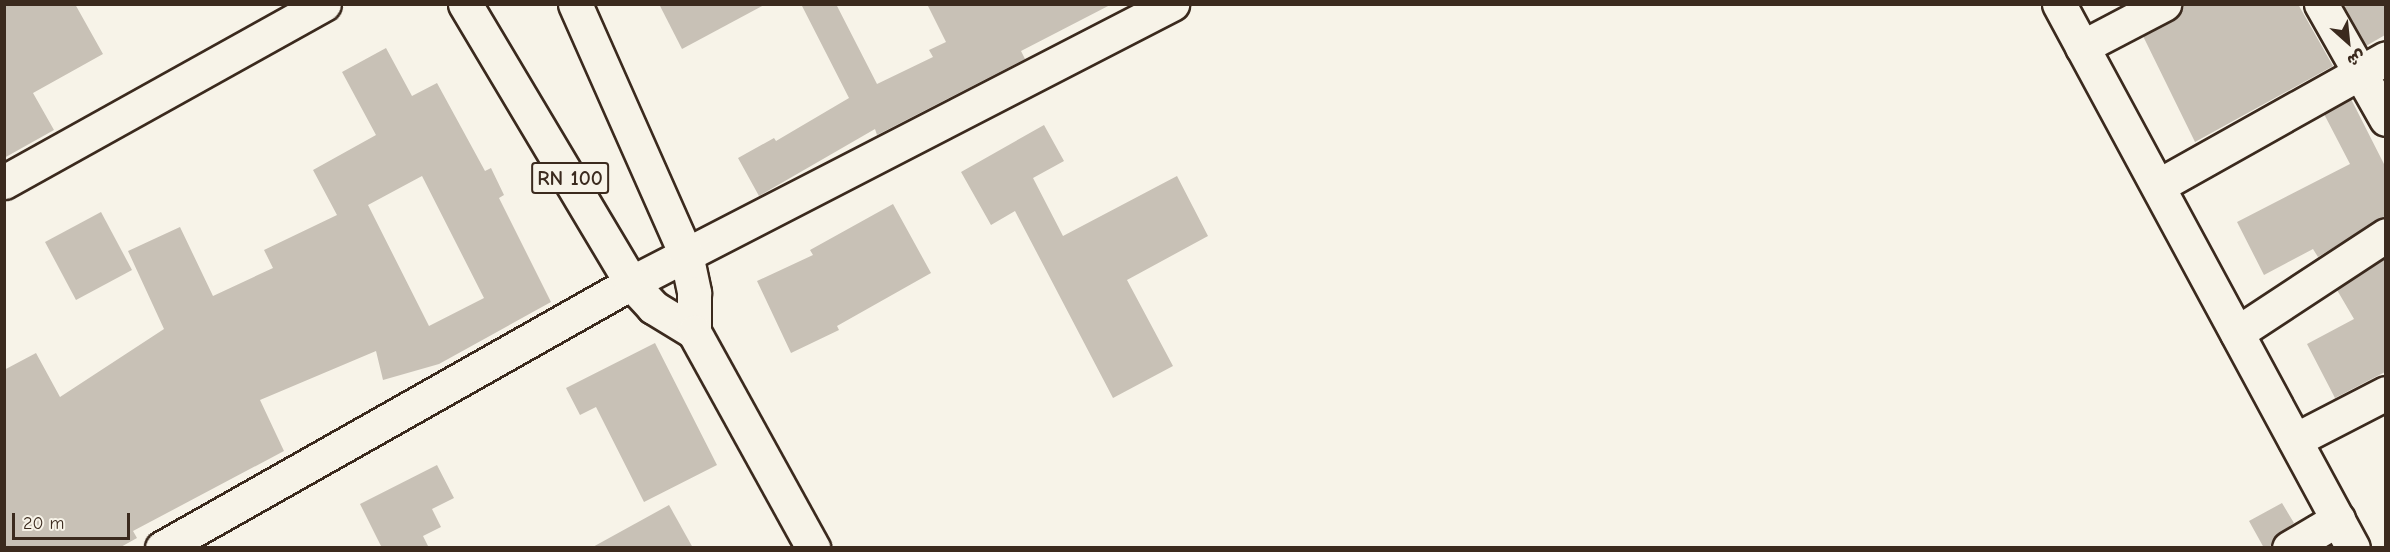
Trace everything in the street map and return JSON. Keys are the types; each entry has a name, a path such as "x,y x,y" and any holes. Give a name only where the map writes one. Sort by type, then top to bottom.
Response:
{"street":[{"path":"4,182 324,4"},
{"name":"RN 100","path":"465,4 631,283 653,307 694,332"},
{"name":"RN 100","path":"575,4 686,254 694,293 694,332 813,548"},
{"path":"162,548 631,283 1172,4"},
{"path":"2059,4 2353,548"},
{"path":"2082,47 2164,4"},
{"path":"2321,4 2373,65 2385,119"},
{"path":"2158,186 2373,65"},
{"path":"2236,333 2385,235"},
{"path":"2295,440 2385,393"},
{"path":"2289,548 2337,519"}],"building":[{"path":"4,4 75,4 103,54 33,93 54,130 4,158"},
{"path":"659,4 766,4 682,49"},
{"path":"801,4 836,4 877,84 933,57 929,50 946,42 927,4 1112,4 1021,51 1025,59 877,135 875,129 759,196 738,158 774,138 776,141 849,98"},
{"path":"2183,4 2298,4 2333,66 2195,142 2143,36 2173,20"},
{"path":"2350,4 2385,4 2385,35 2366,46 2344,7"},
{"path":"386,48 412,96 437,83 485,171 491,168 504,195 499,198 551,302 439,364 383,380 376,351 260,400 284,451 133,531 137,538 119,548 4,548 4,370 36,353 60,397 164,329 128,251 180,227 213,296 273,268 264,250 337,215 313,170 376,135 342,72","holes":["422,176 484,298 429,326 368,205"]},
{"path":"2351,99 2385,166 2385,216 2318,257 2313,249 2264,275 2237,222 2350,164 2324,114"},
{"path":"1044,125 1064,161 1033,178 1063,236 1177,176 1208,236 1127,280 1173,366 1113,398 1015,211 991,225 961,172"},
{"path":"893,204 931,273 837,326 839,330 791,353 757,281 813,255 810,250"},
{"path":"101,212 132,270 76,300 45,242"},
{"path":"2385,258 2385,372 2335,398 2307,344 2354,319 2337,290"},
{"path":"655,343 717,465 644,502 596,407 580,415 566,388"},
{"path":"437,465 454,498 432,509 441,527 423,536 429,548 382,548 360,504"},
{"path":"2282,503 2294,523 2273,538 2270,548 2264,548 2249,521"},
{"path":"669,505 693,548 591,548"}]}
